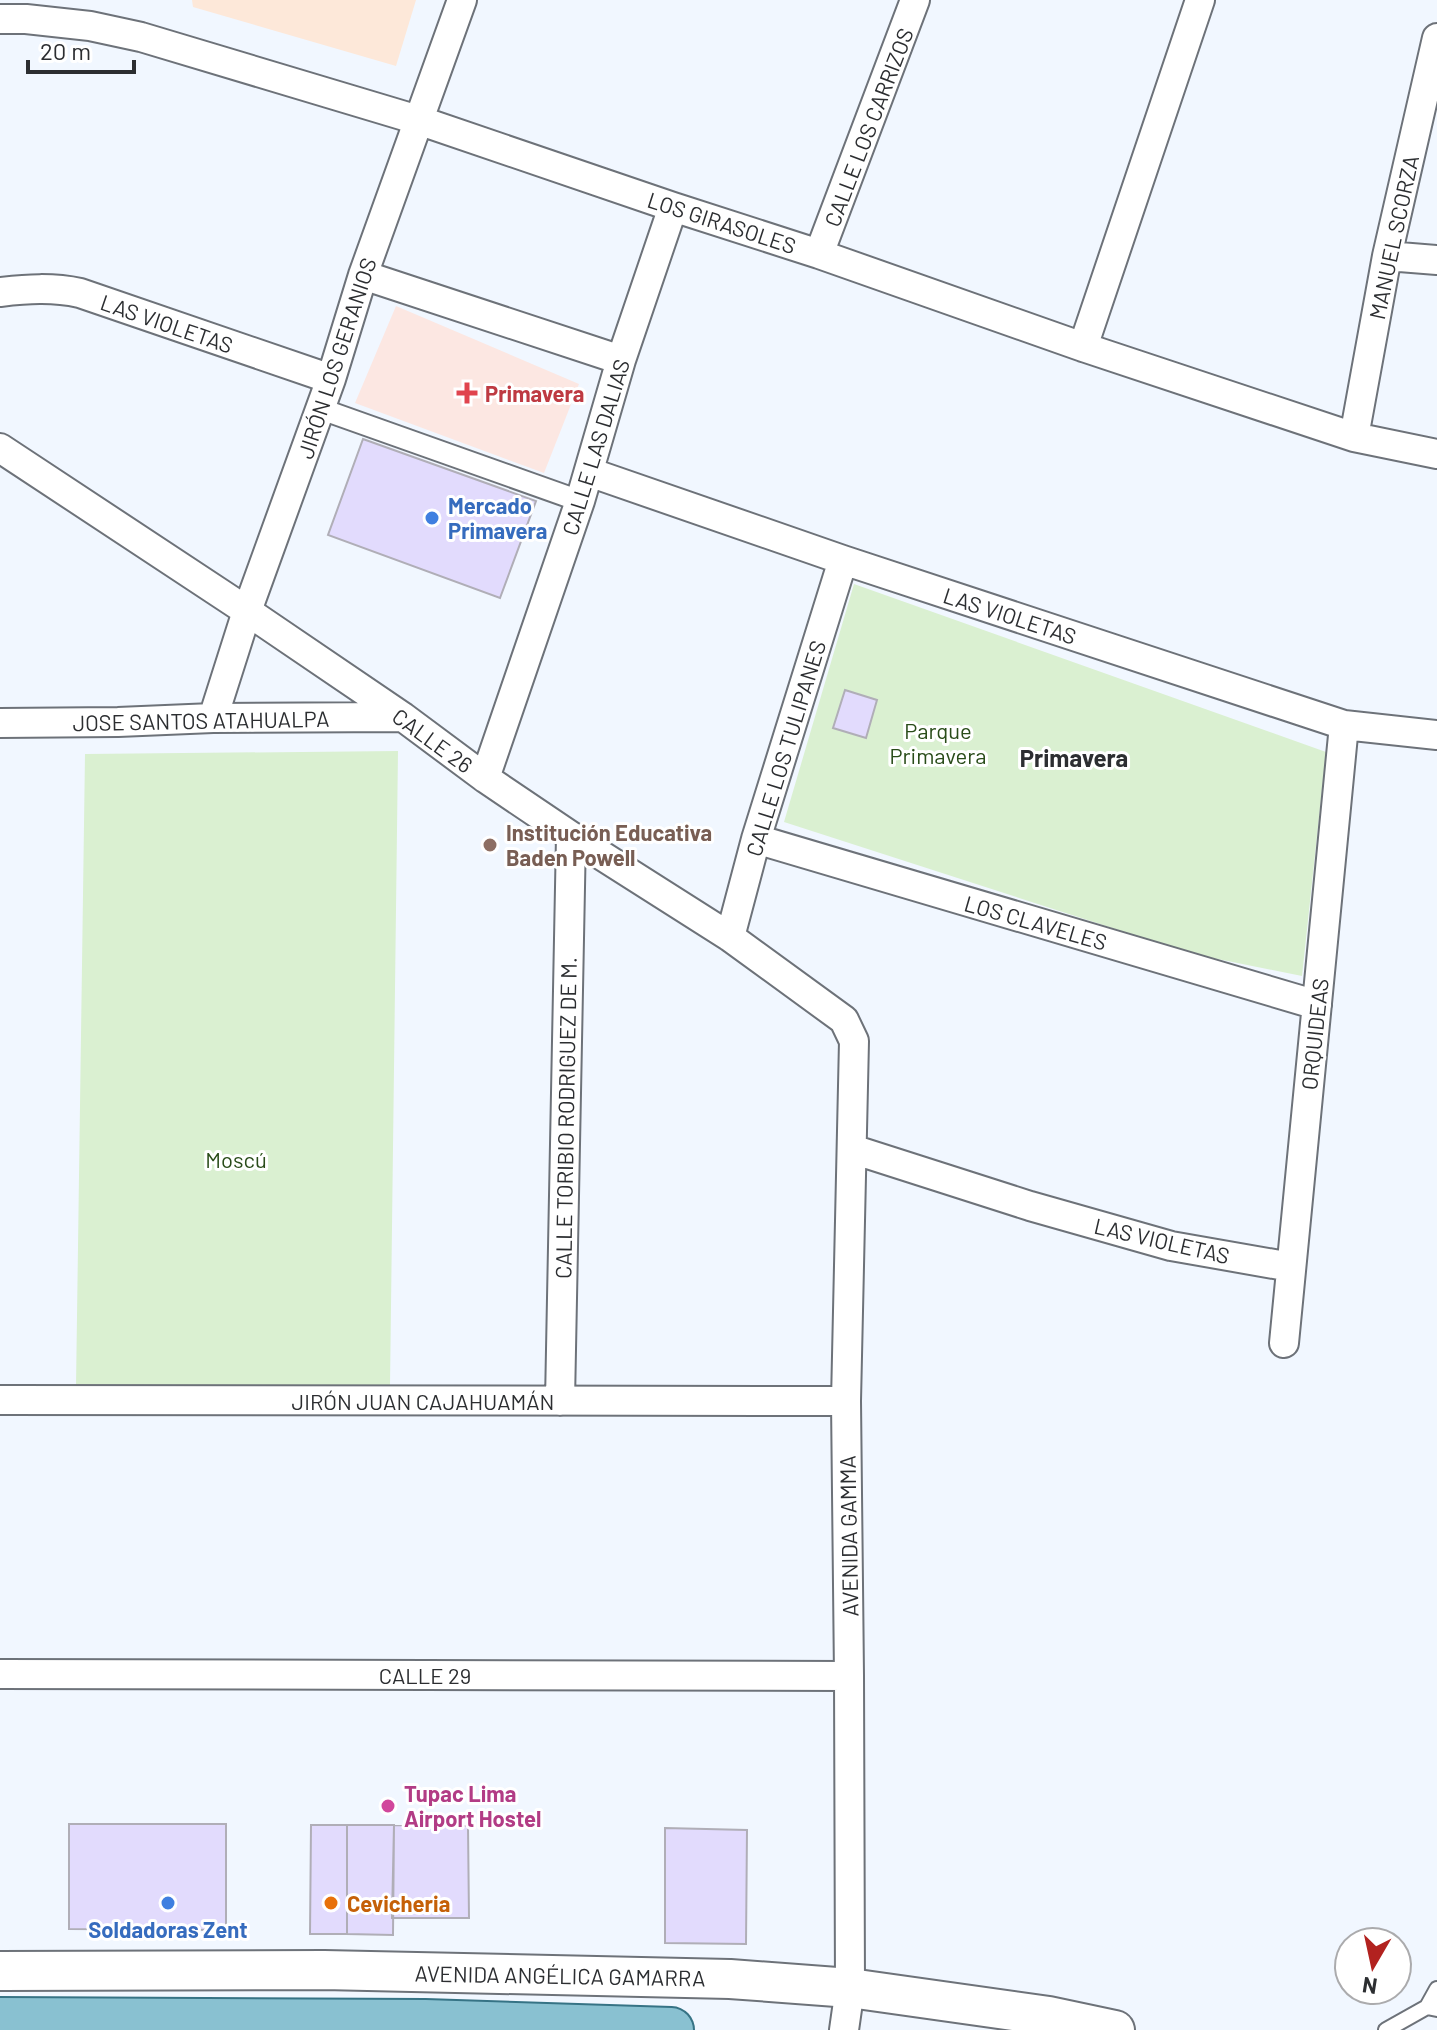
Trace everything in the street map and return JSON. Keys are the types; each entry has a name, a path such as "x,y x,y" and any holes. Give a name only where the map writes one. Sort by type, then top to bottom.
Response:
{"main road":[{"name":"AVENIDA ANGÉLICA GAMARRA","path":"0,1971 324,1970 730,1979 850,1988 1049,2016 1115,2030"},
{"path":"0,2020 425,2022 671,2030"}],"street":[{"name":"JIRÓN LOS GERANIOS","path":"213,718 247,611 321,409 363,275 462,0"},
{"name":"CALLE LOS CARRIZOS","path":"819,254 915,0"},
{"path":"1083,347 1200,0"},
{"name":"LOS GIRASOLES","path":"17,13 141,37 418,120 1354,437 1437,454"},
{"name":"MANUEL SCORZA","path":"1354,437 1387,256 1437,38"},
{"name":"CALLE LAS DALIAS","path":"485,778 580,501 621,360 673,207"},
{"path":"1387,256 1437,260"},
{"path":"363,275 621,360"},
{"name":"LAS VIOLETAS","path":"0,292 40,288 80,293 331,379"},
{"path":"321,409 580,501"},
{"name":"CALLE 26","path":"0,448 403,717 571,836 730,937 844,1020 854,1041"},
{"name":"LAS VIOLETAS","path":"589,472 843,560 1344,725 1437,735"},
{"name":"CALLE LOS TULIPANES","path":"730,937 756,839 843,560"},
{"name":"JOSE SANTOS ATAHUALPA","path":"0,723 403,717"},
{"name":"ORQUIDEAS","path":"1284,1343 1344,725"},
{"name":"CALLE TORIBIO RODRIGUEZ DE M.","path":"560,1401 571,836"},
{"name":"LOS CLAVELES","path":"756,839 1317,1005"},
{"name":"AVENIDA GAMMA","path":"844,2030 850,1988 846,1401 854,1041"},
{"name":"LAS VIOLETAS","path":"852,1149 1030,1206 1171,1246 1291,1267"},
{"name":"JIRÓN JUAN CAJAHUAMÁN","path":"0,1400 846,1401"},
{"name":"CALLE 29","path":"0,1674 849,1676"}],"lane":[{"path":"1386,2030 1432,2008 1437,1989"}],"shaded area":[{"path":"192,0 416,0 396,66 193,7"},
{"name":"Primavera","path":"396,306 579,384 544,473 355,403"}],"green space":[{"name":"Parque Primavera","path":"854,584 1326,752 1302,976 1193,954 784,822"},
{"name":"Moscú","path":"398,751 390,1386 76,1387 85,754"}],"building":[{"name":"Mercado Primavera","path":"363,439 536,501 500,598 328,535"},
{"path":"845,690 877,700 866,738 833,728"},
{"path":"69,1824 226,1824 226,1930 69,1929"},
{"path":"311,1825 347,1825 347,1934 310,1934"},
{"path":"347,1825 394,1825 393,1935 347,1934"},
{"path":"394,1825 468,1826 469,1918 392,1918"},
{"path":"665,1828 747,1830 746,1944 665,1943"}],"place":[{"name":"Primavera","path":"467,393"},
{"name":"Mercado Primavera","path":"432,518"},
{"name":"Institución Educativa Baden Powell","path":"490,845"},
{"name":"Tupac Lima Airport Hostel","path":"388,1806"},
{"name":"Soldadoras Zent","path":"168,1903"},
{"name":"Cevicheria","path":"331,1903"}],"district":[{"name":"Primavera","path":"1074,757"}]}
